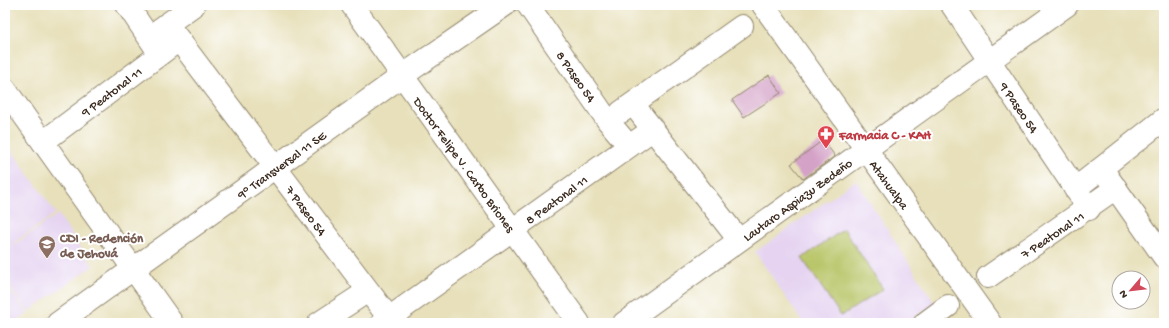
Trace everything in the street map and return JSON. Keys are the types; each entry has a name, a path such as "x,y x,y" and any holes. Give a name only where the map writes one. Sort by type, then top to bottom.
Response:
{"street":[{"path":"127,5 154,45"},
{"name":"9 Peatonal 11","path":"42,142 154,45 173,32 194,5"},
{"name":"Doctor Felipe V. Carbo Briones","path":"352,5 579,323"},
{"name":"9° Transversal 11 SE","path":"58,323 276,168 402,76 505,5"},
{"name":"8 Paseo 54","path":"528,5 608,121 629,146"},
{"name":"Atahualpa","path":"763,5 990,323"},
{"name":"9 Paseo 54","path":"952,5 1088,209"},
{"name":"Lautaro Aspiazu Zedeño","path":"624,323 1067,5"},
{"path":"608,121 742,26"},
{"name":"7 Paseo 54","path":"173,32 368,291 385,321"},
{"path":"5,89 172,323"},
{"path":"633,104 739,240"},
{"name":"7 Peatonal 11","path":"1075,189 1164,119"},
{"name":"8 Peatonal 11","path":"385,321 652,130"},
{"path":"1101,168 1164,257"},
{"name":"7 Peatonal 11","path":"988,277 1088,209 1116,188"},
{"path":"331,320 368,291"},
{"path":"925,323 948,306"}],"shaded area":[{"path":"5,141 56,213 5,249"},
{"path":"856,180 935,304 905,323 803,323 755,252"},
{"name":"CDI - Redención de Jehová","path":"58,214 93,266 28,312 5,280 5,251"},
{"path":"5,283 28,314 15,323 5,323"}],"green space":[{"path":"844,229 883,289 841,316 802,258"}],"building":[{"path":"769,75 781,93 744,117 732,100"},
{"path":"823,140 835,156 803,179 791,164"}],"place":[{"name":"Farmacia C - KAH","path":"826,149"},
{"name":"CDI - Redención de Jehová","path":"47,259"}]}
